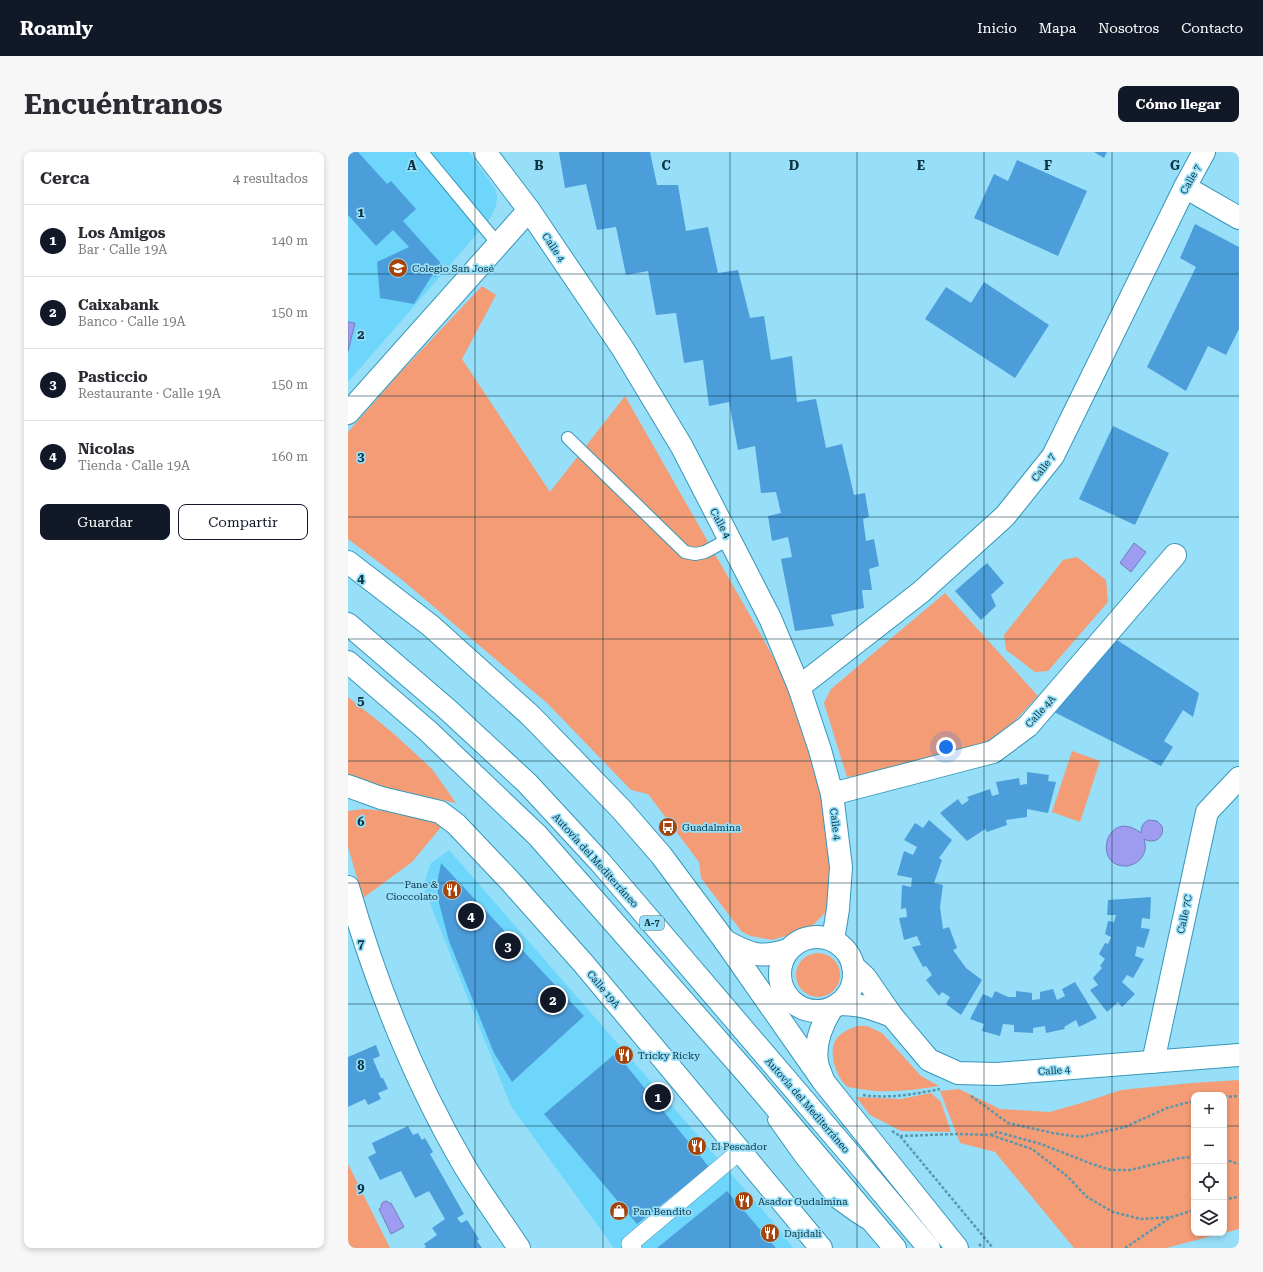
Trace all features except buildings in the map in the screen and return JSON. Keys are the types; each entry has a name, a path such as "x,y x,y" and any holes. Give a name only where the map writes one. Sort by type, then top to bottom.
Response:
{"main road":[{"name":"Calle 4","path":"485,152 529,210 623,349 682,447 770,618 799,687 820,750 832,794 841,867 838,909 832,940"},
{"name":"Calle 7","path":"799,687 921,592 1004,516 1053,456 1184,187 1204,152"},
{"path":"1184,187 1239,218"},
{"path":"348,413 529,210"},
{"name":"Calle 4A","path":"832,794 993,752 1028,726 1174,555"},
{"path":"348,562 432,626 531,716 621,809 661,855 725,941 823,1081 957,1248"},
{"name":"Autovía del Mediterráneo","path":"348,624 447,709 527,783 607,870 929,1248"},
{"name":"A-7","path":"348,662 428,731 537,835 750,1077 895,1248"},
{"name":"Calle 7C","path":"1153,1062 1206,812 1239,778"},
{"name":"Calle 19A","path":"348,786 381,798 440,812 456,824 511,882 583,963 821,1248"},
{"path":"348,887 386,1001 414,1068 465,1166 519,1248"},
{"path":"823,1081 817,1063 816,1050 822,1025 835,1006 846,997 852,987 854,976 853,966 849,955 842,946 832,940 823,937 808,938 795,943 782,958 780,968 782,988 787,996 794,1004 802,1009 822,1011 835,1006"},
{"path":"725,941 745,952 759,955 788,950"},
{"name":"Calle 4","path":"853,966 865,977 892,1016 929,1060 958,1073 997,1074 1239,1055"},
{"name":"Calle 4","path":"835,1006 854,1004 865,1006 892,1016"}],"street":[{"path":"633,1248 630,1244 740,1151"}],"lane":[{"path":"422,152 498,244"},
{"path":"568,438 685,552 695,554 705,552 729,538"}],"path":[{"path":"861,1095 875,1097 904,1095 951,1087 958,1073"},
{"path":"969,1095 1008,1122 1053,1133 1080,1137 1125,1127 1167,1108 1191,1102"},
{"path":"1227,1097 1239,1096"},
{"path":"888,1129 900,1136 993,1248"},
{"path":"990,1135 997,1132 1041,1144 1111,1170 1130,1170 1180,1158 1191,1157"},
{"path":"900,1136 958,1134 990,1135 1032,1149 1067,1176 1087,1198 1113,1212 1141,1219 1172,1217 1191,1211"},
{"path":"1227,1160 1239,1164"},
{"path":"1227,1199 1239,1197"},
{"path":"1126,1248 1172,1217"}],"shaded area":[{"name":"Colegio San José","path":"348,152 469,152 496,190 497,198 496,206 489,220 348,382"},
{"path":"482,286 496,295 462,359 550,492 625,396 799,704 837,855 826,912 809,929 772,940 751,936 742,932 701,878 699,862 648,794 631,790 547,703 401,579 348,539 348,432 398,375"},
{"path":"348,322 355,323 348,351"},
{"path":"1134,543 1146,552 1131,572 1120,563"},
{"path":"1077,557 1106,580 1108,602 1048,671 1035,672 1006,650 1004,635 1063,560"},
{"path":"945,593 1038,696 1006,730 983,744 889,771 847,777 824,703 831,689"},
{"path":"348,697 393,733 432,769 456,803 406,792 369,786 348,775"},
{"path":"1072,751 1100,761 1080,822 1052,812"},
{"path":"364,809 405,813 438,822 442,826 412,862 363,898 348,847 348,811"},
{"path":"1149,820 1157,821 1162,826 1163,830 1161,837 1158,839 1148,841 1144,839 1145,846 1141,859 1136,863 1127,866 1116,864 1109,858 1106,849 1107,840 1112,832 1119,827 1129,827 1141,833 1143,825"},
{"path":"449,850 774,1223 793,1248 614,1248 511,1106 423,886 431,863"},
{"path":"818,953 830,957 836,963 840,975 836,987 830,993 818,997 806,993 800,987 796,975 800,963 806,957"},
{"path":"858,1026 867,1026 882,1033 921,1076 939,1086 910,1090 880,1091 846,1086 839,1077 837,1071 834,1061 833,1047 838,1037 843,1032"},
{"path":"1239,1080 1239,1229 1227,1232 1227,1092 1191,1092 1191,1236 1212,1236 1166,1248 1074,1248 995,1152 960,1143 940,1091 959,1089 1000,1109 1050,1112 1121,1090"},
{"path":"931,1093 941,1102 951,1132 901,1131 870,1115 856,1097 900,1099"},
{"path":"348,1164 390,1248 348,1248"},
{"path":"387,1201 391,1203 404,1227 391,1234 379,1209 381,1208 383,1202"}],"place":[{"name":"Colegio San José","path":"398,268"},
{"name":"Guadalmina","path":"668,827"},
{"name":"Pane & Cioccolato","path":"452,890"},
{"name":"Nicolas","path":"471,916"},
{"name":"Pasticcio","path":"508,946"},
{"name":"Caixabank","path":"553,1000"},
{"name":"Tricky Ricky","path":"624,1055"},
{"name":"Los Amigos","path":"658,1097"},
{"name":"El Pescador","path":"697,1146"},
{"name":"Asador Gudalmina","path":"744,1201"},
{"name":"Pan Bendito","path":"619,1211"},
{"name":"Dajidali","path":"770,1233"}]}
